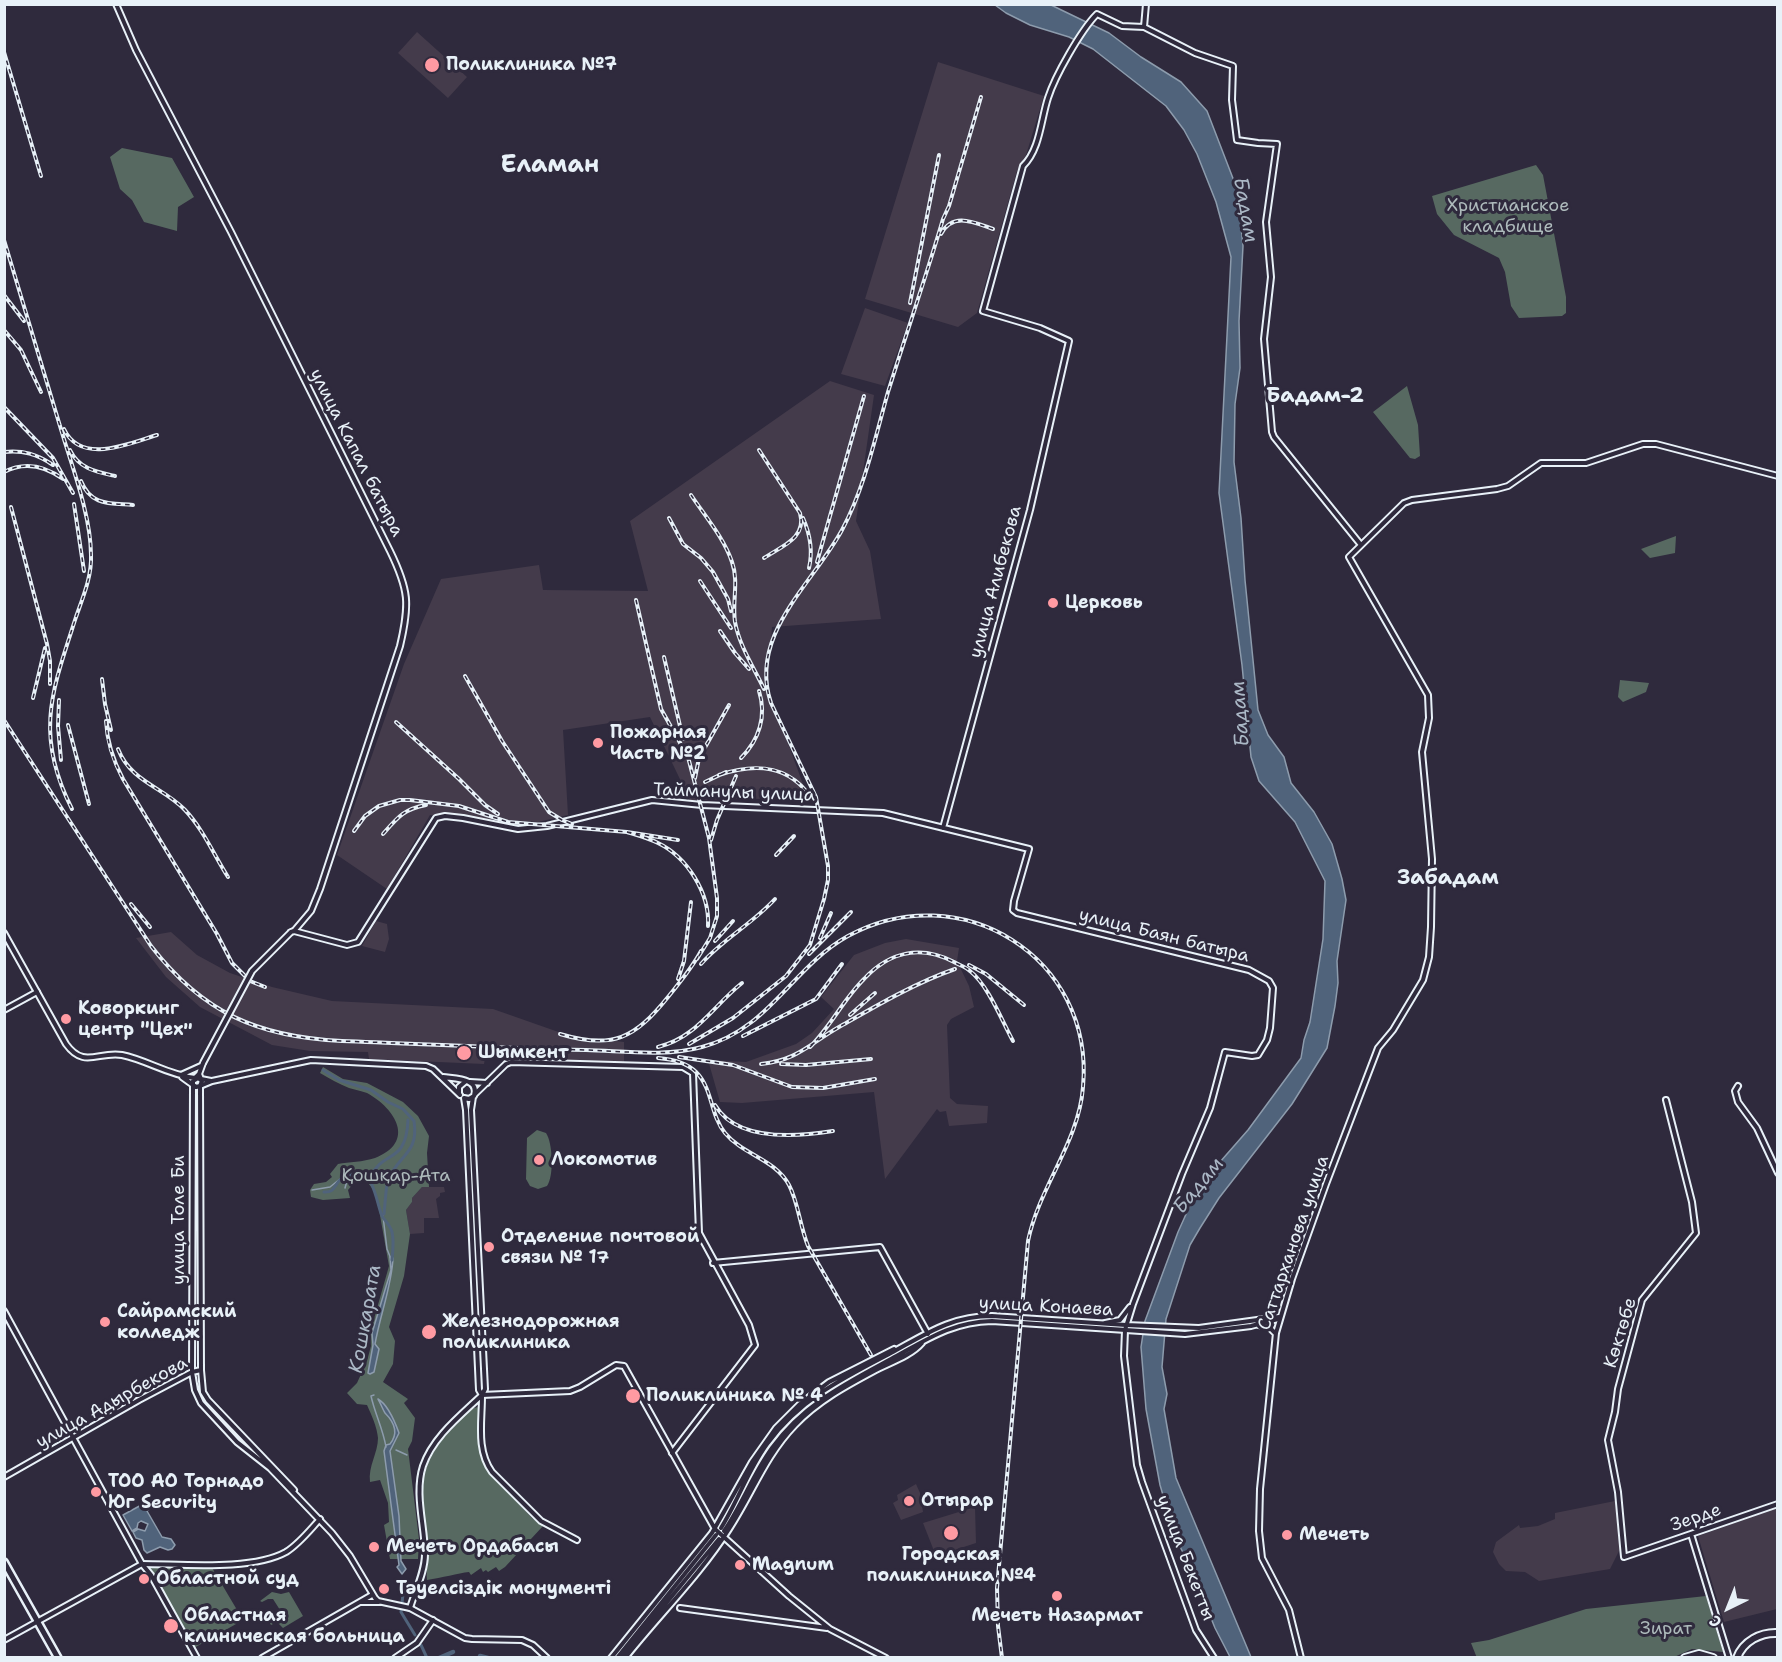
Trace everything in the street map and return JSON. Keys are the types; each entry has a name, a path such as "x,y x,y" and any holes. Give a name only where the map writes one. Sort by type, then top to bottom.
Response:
{"highway":[{"path":"1737,1658 1739,1651 1755,1637 1767,1632 1778,1633"},
{"path":"1685,1658 1699,1654 1713,1658"}],"main road":[{"path":"4,1562 36,1623"},
{"path":"4,1569 56,1658"}],"street":[{"name":"улица Капал батыра","path":"116,4 136,50 225,221 403,577 407,593 406,619 400,646 320,890 311,911 293,931"},
{"path":"1146,4 1144,27 1195,53 1233,66 1232,100 1237,140 1277,144 1266,222 1271,277 1263,339 1272,432 1361,545 1404,503 1412,500 1497,489 1508,486 1541,463 1586,463 1643,444 1656,444 1778,476"},
{"name":"улица Алибекова","path":"943,828 1024,531 1069,341 1040,328 983,311 1023,166 1031,158 1049,95 1072,50 1097,14 1122,26 1144,27"},
{"name":"Саттарханова улица","path":"1301,1658 1289,1610 1262,1558 1260,1549 1262,1462 1276,1333 1279,1318 1326,1185 1378,1048 1393,1030 1423,980 1429,957 1431,927 1432,859 1422,752 1430,702 1424,687 1349,557 1361,545"},
{"name":"Тайманулы улица","path":"293,931 347,945 358,942 436,818 440,816 463,818 518,829 548,826 652,800 702,805 883,813 1029,849 1013,910"},
{"name":"улица Баян батыра","path":"1013,910 1023,915 1249,970 1263,976 1273,988 1267,1040 1258,1055 1226,1053"},
{"path":"200,1077 203,1064 252,971 293,931"},
{"path":"4,933 66,1044 76,1055 86,1058 122,1055 179,1076 196,1087 212,1081 311,1060 426,1066 434,1069 462,1097"},
{"path":"4,1010 37,992"},
{"name":"улица Бекетты","path":"1215,1658 1196,1630 1137,1465 1124,1356 1126,1328 1132,1304 1210,1108 1226,1053"},
{"path":"462,1097 474,1095 506,1064 511,1062 683,1067 694,1075 699,1233 713,1263 749,1325 755,1345 672,1453"},
{"path":"179,1076 203,1064"},
{"path":"179,1076 200,1077 212,1081"},
{"name":"улица Толе Би","path":"200,1077 203,1392 208,1400 271,1464 350,1556 372,1595"},
{"path":"442,1077 484,1084"},
{"name":"улица Толе Би","path":"195,1078 193,1085 192,1372 196,1396 213,1418 237,1442 270,1468 320,1520"},
{"path":"451,1086 454,1079"},
{"path":"409,1607 425,1557 420,1496 423,1468 444,1432 482,1395 485,1389 471,1110 476,1086 468,1081"},
{"path":"468,1081 459,1087 466,1110 479,1390 482,1395 481,1447 486,1463 492,1472 542,1521 577,1540"},
{"path":"1738,1086 1735,1096 1756,1128 1778,1173"},
{"name":"Көктөбе","path":"1624,1557 1618,1492 1608,1440 1618,1389 1642,1300 1696,1233 1692,1202 1666,1100"},
{"path":"193,1179 201,1179"},
{"path":"192,1226 201,1228"},
{"path":"713,1263 880,1247 930,1337"},
{"path":"1104,1323 1120,1320 1132,1304"},
{"path":"4,1311 142,1564 151,1575 197,1658"},
{"name":"улица Конаева","path":"719,1532 754,1463 790,1417 831,1385 946,1323 975,1316 1104,1323 1132,1331 1182,1334 1258,1325 1279,1318"},
{"name":"улица Конаева","path":"617,1658 719,1532 779,1443 796,1424 836,1392 919,1347 924,1340 948,1329 976,1322 1023,1322 1126,1328 1133,1325 1183,1327 1239,1324 1279,1318"},
{"path":"1258,1325 1267,1326 1276,1333"},
{"name":"улица Конаева","path":"719,1532 726,1511 752,1462 764,1443 794,1410 829,1382 890,1349 898,1348"},
{"path":"482,1395 570,1391 616,1365 624,1366 719,1532 789,1596 830,1629 886,1658"},
{"name":"улица Адырбекова","path":"4,1477 192,1372 201,1370"},
{"name":"Зерде","path":"1624,1557 1778,1504"},
{"path":"4,1640 142,1564 228,1564 261,1561 277,1556 296,1545 320,1520"},
{"path":"611,1658 658,1598 719,1532"},
{"path":"623,1658 719,1532"},
{"path":"1691,1534 1729,1658"},
{"path":"359,1602 366,1593 367,1587"},
{"path":"262,1658 372,1595 382,1602"},
{"path":"359,1602 382,1602 409,1607 472,1639 522,1640 547,1658"},
{"path":"680,1608 830,1629"},
{"path":"395,1658 417,1643 434,1620"}],"shaded area":[{"name":"Поликлиника №7","path":"417,32 467,77 448,98 398,53"},
{"path":"938,62 1044,96 1026,155 1017,171 977,313 958,327 865,299"},
{"path":"865,308 908,323 885,386 841,374"},
{"path":"830,381 874,395 856,521 870,551 881,619 772,627 768,688 808,798 690,800 650,717 563,730 568,815 538,822 430,815 387,889 337,855 404,664 441,579 539,565 543,590 648,591 630,521"},
{"path":"376,921 387,924 389,939 385,952 362,946"},
{"path":"171,932 197,955 230,973 272,987 332,1001 493,1009 567,1035 624,1042 624,1062 485,1058 484,1064 369,1059 368,1052 310,1051 272,1045 200,1007 166,977 136,938"},
{"path":"906,939 959,948 957,961 969,986 974,1007 951,1019 947,1025 950,1098 957,1104 988,1106 987,1123 949,1126 946,1111 940,1112 937,1109 885,1179 874,1092 742,1103 720,1102 708,1060 746,1062 796,1044 812,1033 834,1009 821,997 854,955 885,943"},
{"path":"422,1187 444,1187 445,1192 440,1193 436,1199 439,1218 424,1218 424,1233 410,1234 406,1210 412,1198"},
{"name":"Отырар","path":"916,1484 923,1512 901,1520 893,1503 898,1500 897,1495"},
{"path":"1615,1501 1620,1549 1610,1569 1539,1581 1525,1572 1506,1571 1499,1564 1493,1552 1496,1542 1519,1525 1520,1528 1538,1526 1555,1519 1555,1513"},
{"name":"Городская поликлиника №4","path":"975,1507 976,1543 936,1556 923,1523"},
{"path":"1777,1508 1777,1609 1724,1622 1698,1536"}],"green space":[{"path":"122,148 172,158 194,197 178,207 177,231 144,222 132,200 120,189 110,157"},
{"name":"Христианское кладбище","path":"1536,165 1543,175 1566,297 1566,313 1562,316 1519,318 1511,306 1505,272 1499,258 1454,235 1437,214 1432,196"},
{"path":"1407,386 1418,425 1420,456 1415,459 1410,458 1373,412"},
{"path":"1676,536 1675,553 1650,558 1641,549"},
{"path":"1620,680 1649,683 1646,692 1623,702 1618,697"},
{"name":"Қошқар-Ата","path":"323,1067 343,1079 367,1083 403,1102 418,1116 429,1136 427,1153 429,1187 422,1187 412,1198 406,1210 410,1234 404,1276 389,1327 395,1341 393,1364 383,1382 408,1399 404,1403 415,1418 412,1441 408,1449 419,1539 418,1559 390,1559 384,1525 389,1522 388,1503 380,1480 370,1482 370,1470 378,1444 377,1430 367,1405 357,1404 347,1393 357,1383 367,1361 371,1346 370,1333 389,1266 375,1192 365,1179 361,1181 359,1177 348,1190 350,1198 323,1200 311,1197 310,1190 314,1184 326,1182 332,1177 330,1174 338,1164 375,1158 388,1151 398,1135 397,1126 393,1116 377,1100 367,1093 345,1086 320,1073"},
{"name":"Локомотив","path":"537,1130 546,1133 552,1160 549,1182 547,1186 538,1189 530,1186 526,1179 527,1138"},
{"path":"479,1407 480,1448 485,1465 544,1525 508,1492 532,1518 543,1526 499,1571 496,1567 483,1572 481,1568 471,1575 469,1572 427,1580 428,1552 423,1497 426,1468 432,1454 443,1439 467,1412"},
{"path":"147,1566 211,1566 243,1620 194,1648"},
{"path":"272,1592 281,1594 289,1592 303,1616 283,1628 277,1622 271,1625 267,1618 280,1610 273,1599 260,1601"},
{"name":"Зират","path":"1706,1596 1723,1652 1692,1649 1672,1658 1477,1658 1471,1643 1489,1640 1586,1609"}],"water":[{"path":"995,5 1051,5 1109,33 1141,57 1181,82 1207,111 1234,181 1239,207 1243,246 1239,321 1240,368 1235,404 1234,462 1258,710 1268,735 1284,757 1291,783 1314,812 1332,844 1346,900 1337,961 1338,983 1327,1048 1292,1104 1219,1198 1200,1228 1190,1245 1166,1319 1162,1367 1167,1394 1164,1409 1176,1478 1251,1657 1230,1657 1176,1539 1160,1485 1146,1409 1141,1347 1145,1321 1192,1201 1206,1178 1248,1130 1301,1058 1310,1022 1323,939 1325,881 1295,822 1259,781 1251,757 1242,665 1219,493 1231,257 1216,202 1197,154 1184,130 1166,106 1093,49 1069,37 1030,25"},
{"path":"390,1257 393,1258 390,1279 375,1344 379,1349 374,1372 370,1374 368,1373 373,1345 372,1333 391,1270"},
{"path":"378,1399 388,1409 399,1433 390,1451 399,1516 401,1561 406,1569 402,1574 397,1567 399,1565 384,1451 386,1445 393,1440 395,1432 391,1420"},
{"path":"148,1503 151,1508 147,1511 162,1537 171,1539 175,1545 172,1549 160,1547 147,1553 142,1540 136,1538 133,1532 138,1529 145,1531 148,1524 141,1521 132,1531 123,1515"}],"waterway":[{"name":"Кошкарата","path":"323,1070 339,1080 371,1090 403,1109 414,1121 415,1132 411,1147 392,1171 388,1180 384,1214"},
{"path":"370,1177 376,1168 399,1150 403,1144 408,1120"},
{"name":"Кошкарата","path":"324,1192 333,1190 341,1179 354,1173 358,1172 368,1178 382,1216 392,1232 392,1260"},
{"path":"345,1188 348,1177"},
{"path":"312,1190 330,1187 340,1179"},
{"path":"383,1216 387,1249 391,1259"},
{"path":"374,1395 371,1396 386,1447"},
{"path":"396,1450 407,1455"},
{"path":"403,1594 401,1612 415,1635"},
{"path":"421,1645 427,1658"},
{"path":"439,1658 453,1652"},
{"path":"480,1656 488,1658"}],"railway":[{"path":"4,52 41,176"},
{"path":"689,1044 733,1018 786,976 810,945 824,899 828,866 816,797 771,703 766,678 768,655 775,633 800,591 842,530 857,497 981,97"},
{"path":"910,303 939,155"},
{"path":"941,234 946,227 957,221 971,222 993,229"},
{"path":"4,240 81,495 90,541 89,579 60,668 51,713 50,735 53,758 60,782 72,809"},
{"path":"4,295 24,321"},
{"path":"4,330 21,350 41,392"},
{"path":"817,562 864,396"},
{"path":"4,407 53,458 73,493"},
{"path":"64,429 72,440 93,449 119,447 157,435"},
{"path":"70,450 83,466 115,476"},
{"path":"759,450 800,513 801,522 800,529 791,540 764,558"},
{"path":"4,452 30,454 53,465"},
{"path":"4,472 27,466 42,468 63,479"},
{"path":"81,481 90,495 102,502 133,505"},
{"path":"691,495 729,553 735,577 734,614 737,631 764,689"},
{"path":"74,504 84,571"},
{"path":"11,507 47,644 50,684"},
{"path":"669,518 683,544 701,558 713,572 728,599 731,611"},
{"path":"803,518 810,543 809,568"},
{"path":"700,581 731,628"},
{"path":"636,600 661,709 688,757 709,838 717,898 717,916 710,938 697,959"},
{"path":"720,631 749,669"},
{"path":"33,698 45,648"},
{"path":"664,657 683,739"},
{"path":"465,676 502,741 549,812 572,824"},
{"path":"102,679 111,730"},
{"path":"741,758 753,743 760,727 762,709 759,691"},
{"path":"59,700 58,726 61,760"},
{"path":"695,778 699,758 729,705"},
{"path":"4,720 151,946 171,969 191,989 234,1017 284,1034 312,1039 464,1046 644,1053 688,1050 726,1038 746,1026 811,964 848,936 891,920 934,916 975,923 1012,940 1043,966 1067,1000 1081,1041 1083,1087 1074,1127 1033,1221 1028,1241 997,1588 1002,1658"},
{"path":"106,721 111,751 123,779 217,934 232,963 250,981 265,987"},
{"path":"396,722 485,805 498,814"},
{"path":"68,725 89,804"},
{"path":"118,749 124,760 139,777 185,810 203,834 228,877"},
{"path":"719,775 745,769 770,769 793,779 812,799"},
{"path":"705,782 726,772"},
{"path":"711,840 736,776"},
{"path":"354,831 365,816 379,806 400,800 410,800 459,806 508,822 627,832 678,840"},
{"path":"383,834 402,815 426,805"},
{"path":"627,832 669,849 687,867 701,889 708,914 708,926"},
{"path":"776,855 794,836"},
{"path":"701,964 775,899"},
{"path":"678,979 684,961 691,902"},
{"path":"131,904 150,927"},
{"path":"809,954 851,912"},
{"path":"820,938 831,913"},
{"path":"715,941 733,921"},
{"path":"560,1034 595,1041 622,1037 633,1031 645,1022 668,997 701,951"},
{"path":"810,1047 857,987 874,970 895,957 918,953 942,957 964,967 977,977 989,994 1013,1041"},
{"path":"743,1036 816,999 842,964"},
{"path":"969,965 986,974 1024,1005"},
{"path":"761,1064 794,1055 896,995 955,969"},
{"path":"658,1047 671,1043 694,1029 742,983"},
{"path":"850,1015 875,993"},
{"path":"679,1057 733,1065 792,1087 823,1088 875,1079"},
{"path":"658,1058 678,1062 696,1072 706,1086 720,1126 725,1133 783,1176 792,1192 808,1246 871,1355"},
{"path":"781,1064 806,1065 871,1059"},
{"path":"715,1105 725,1117 738,1126 752,1131 785,1135 833,1131"}],"place":[{"name":"Поликлиника №7","path":"432,65"},
{"name":"Церковь","path":"1053,603"},
{"name":"Пожарная Часть №2","path":"598,743"},
{"name":"Коворкинг центр \"Цех\"","path":"66,1019"},
{"name":"Шымкент","path":"464,1053"},
{"name":"Локомотив","path":"539,1160"},
{"name":"Отделение почтовой связи № 17","path":"489,1247"},
{"name":"Сайрамский колледж","path":"105,1322"},
{"name":"Железнодорожная поликлиника","path":"429,1332"},
{"name":"Поликлиника № 4","path":"633,1396"},
{"name":"ТОО АО Торнадо Юг Security","path":"96,1492"},
{"name":"Отырар","path":"909,1501"},
{"name":"Городская поликлиника №4","path":"951,1533"},
{"name":"Мечеть","path":"1287,1535"},
{"name":"Мечеть Ордабасы","path":"374,1547"},
{"name":"Magnum","path":"740,1565"},
{"name":"Областной суд","path":"144,1579"},
{"name":"Тәуелсіздік монументі","path":"384,1589"},
{"name":"Мечеть Назармат","path":"1057,1596"},
{"name":"Областная клиническая больница","path":"171,1626"}],"district":[{"name":"Еламан","path":"550,166"},
{"name":"Бадам-2","path":"1315,397"},
{"name":"Забадам","path":"1448,879"}],"water label":[{"name":"Бадам","path":"1245,210"},
{"name":"Бадам","path":"1241,714"},
{"name":"Бадам","path":"1199,1186"}]}
